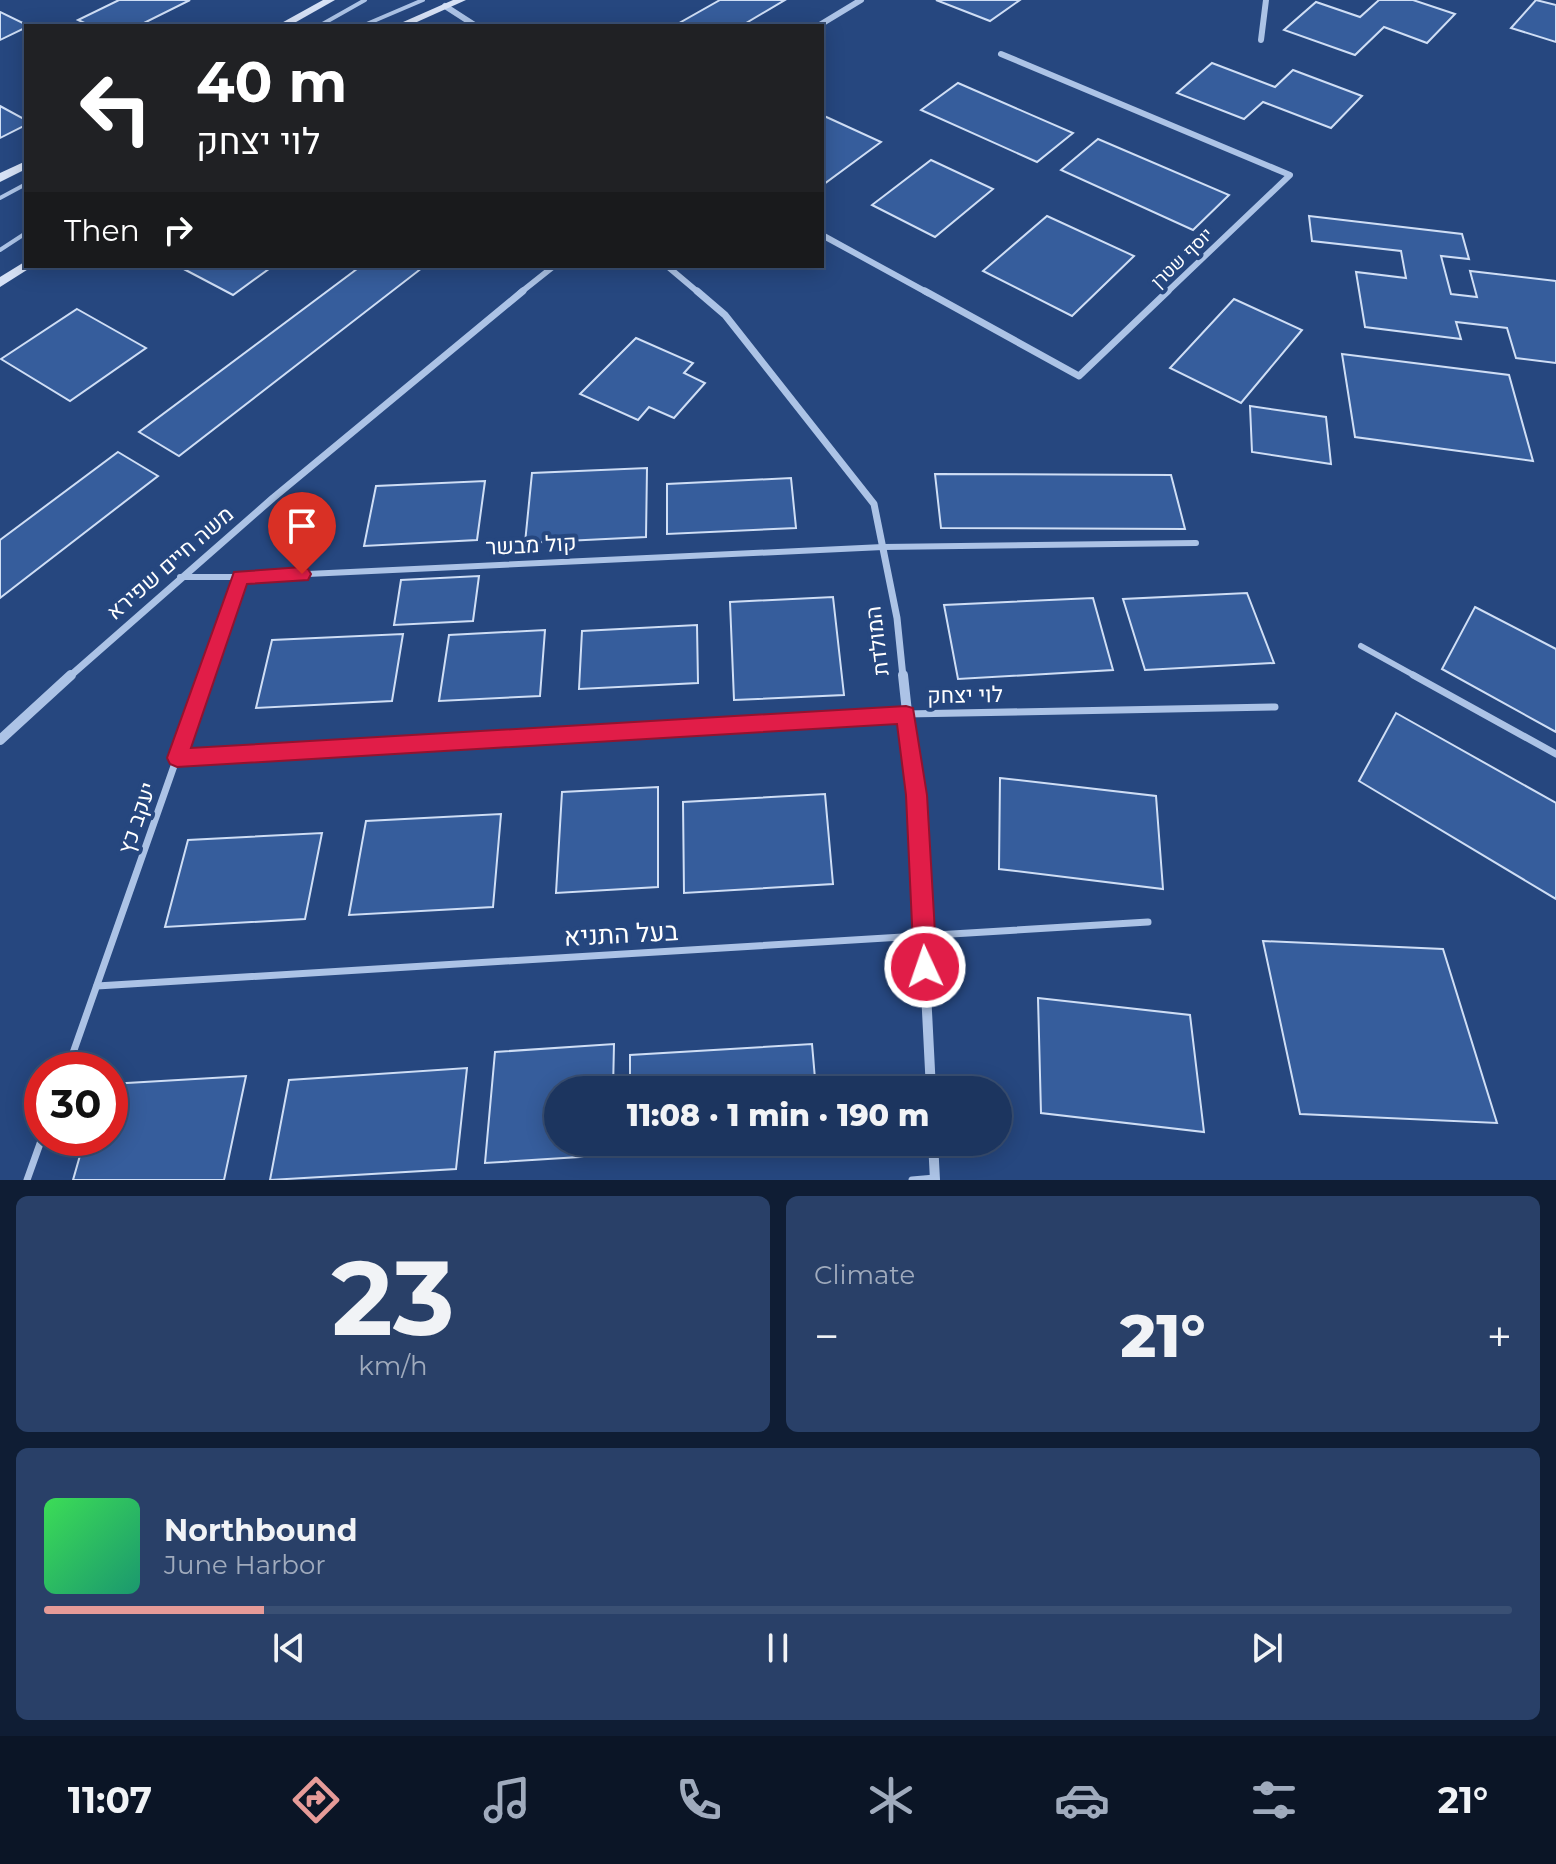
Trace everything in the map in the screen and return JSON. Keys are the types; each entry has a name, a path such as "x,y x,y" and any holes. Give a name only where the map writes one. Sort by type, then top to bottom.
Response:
{"main road":[{"path":"285,24 330,0"},
{"path":"403,24 440,3 461,0"},
{"path":"0,178 24,165"},
{"path":"0,283 24,266"}],"street":[{"path":"821,24 861,0"},
{"path":"1261,40 1266,0"},
{"path":"440,3 473,24"},
{"name":"יוסף שטרן","path":"824,236 1079,376 1290,175 1001,54"},
{"name":"משה חיים שפירא","path":"0,740 180,577 358,424 552,268"},
{"name":"המולדת","path":"669,268 725,315 874,504 897,618 916,795 930,1076"},
{"path":"934,1156 935,1179"}],"lane":[{"path":"323,24 365,0"},
{"path":"367,24 423,0"},
{"path":"0,198 24,185"},
{"path":"0,250 24,234"},
{"name":"קול מבשר","path":"180,577 241,577 883,547 1196,543"},
{"name":"יעקב כץ","path":"73,1052 241,577"},
{"path":"1361,646 1556,754"},
{"name":"לוי יצחק","path":"177,758 906,714 1275,707"},
{"name":"בעל התניא","path":"97,986 1148,922"},
{"path":"27,1180 36,1156"},
{"path":"912,1180 935,1179"}],"building":[{"path":"119,0 190,0 142,24 87,24 78,20"},
{"path":"720,0 785,0 744,24 678,24"},
{"path":"936,0 1020,0 990,21"},
{"path":"1379,0 1413,0 1455,14 1427,43 1384,27 1355,55 1284,30 1316,2 1360,17"},
{"path":"1536,0 1556,5 1556,42 1511,28"},
{"path":"0,12 25,24 24,28 0,40"},
{"path":"1212,63 1275,87 1293,70 1362,96 1331,128 1263,102 1244,119 1177,93"},
{"path":"958,83 1073,133 1037,162 921,110"},
{"path":"0,106 24,119 24,126 0,138"},
{"path":"824,116 881,142 824,184"},
{"path":"1098,139 1229,195 1193,230 1061,170"},
{"path":"931,160 993,189 935,237 872,205"},
{"path":"1047,216 1134,256 1072,316 983,271"},
{"path":"1309,216 1462,234 1469,259 1441,256 1451,294 1477,297 1470,271 1556,281 1556,363 1516,358 1507,328 1456,322 1461,339 1365,327 1356,272 1406,278 1401,251 1312,241"},
{"path":"182,268 270,268 233,295"},
{"path":"358,268 422,268 179,456 139,432"},
{"path":"1234,299 1302,330 1241,403 1170,368"},
{"path":"77,309 146,348 70,401 1,359"},
{"path":"636,338 693,363 684,373 705,383 674,418 649,407 638,420 580,394"},
{"path":"1342,354 1509,375 1533,461 1355,437"},
{"path":"1250,406 1326,417 1331,464 1252,452"},
{"path":"118,452 158,476 0,598 0,540"},
{"path":"647,468 646,537 525,543 532,473"},
{"path":"935,474 1171,475 1185,529 941,528"},
{"path":"791,478 796,528 667,534 667,484"},
{"path":"485,481 477,540 364,546 376,486"},
{"path":"479,576 473,621 394,625 401,580"},
{"path":"1247,593 1274,663 1145,670 1123,599"},
{"path":"833,597 844,695 734,700 730,602"},
{"path":"1093,598 1113,670 958,679 944,605"},
{"path":"1475,607 1556,649 1556,732 1442,669"},
{"path":"697,625 698,683 579,689 582,631"},
{"path":"545,630 540,696 439,701 449,635"},
{"path":"403,634 392,701 256,708 272,640"},
{"path":"1396,713 1556,803 1556,899 1359,781"},
{"path":"1000,778 1156,796 1163,889 999,869"},
{"path":"658,787 658,887 556,893 562,792"},
{"path":"825,794 833,884 684,893 683,802"},
{"path":"501,814 493,907 349,915 366,821"},
{"path":"322,833 305,919 165,927 188,840"},
{"path":"1263,941 1443,949 1497,1123 1300,1114"},
{"path":"1038,998 1190,1015 1204,1132 1041,1113"},
{"path":"614,1044 613,1076 544,1076 544,1156 595,1156 485,1163 495,1052"},
{"path":"812,1044 815,1076 630,1076 630,1055"},
{"path":"467,1068 456,1169 270,1180 289,1080"},
{"path":"246,1076 224,1180 73,1180 80,1156 128,1156 128,1083"}],"route":[{"path":"302,574 241,577 177,758 906,714 916,795 925,967"}]}
